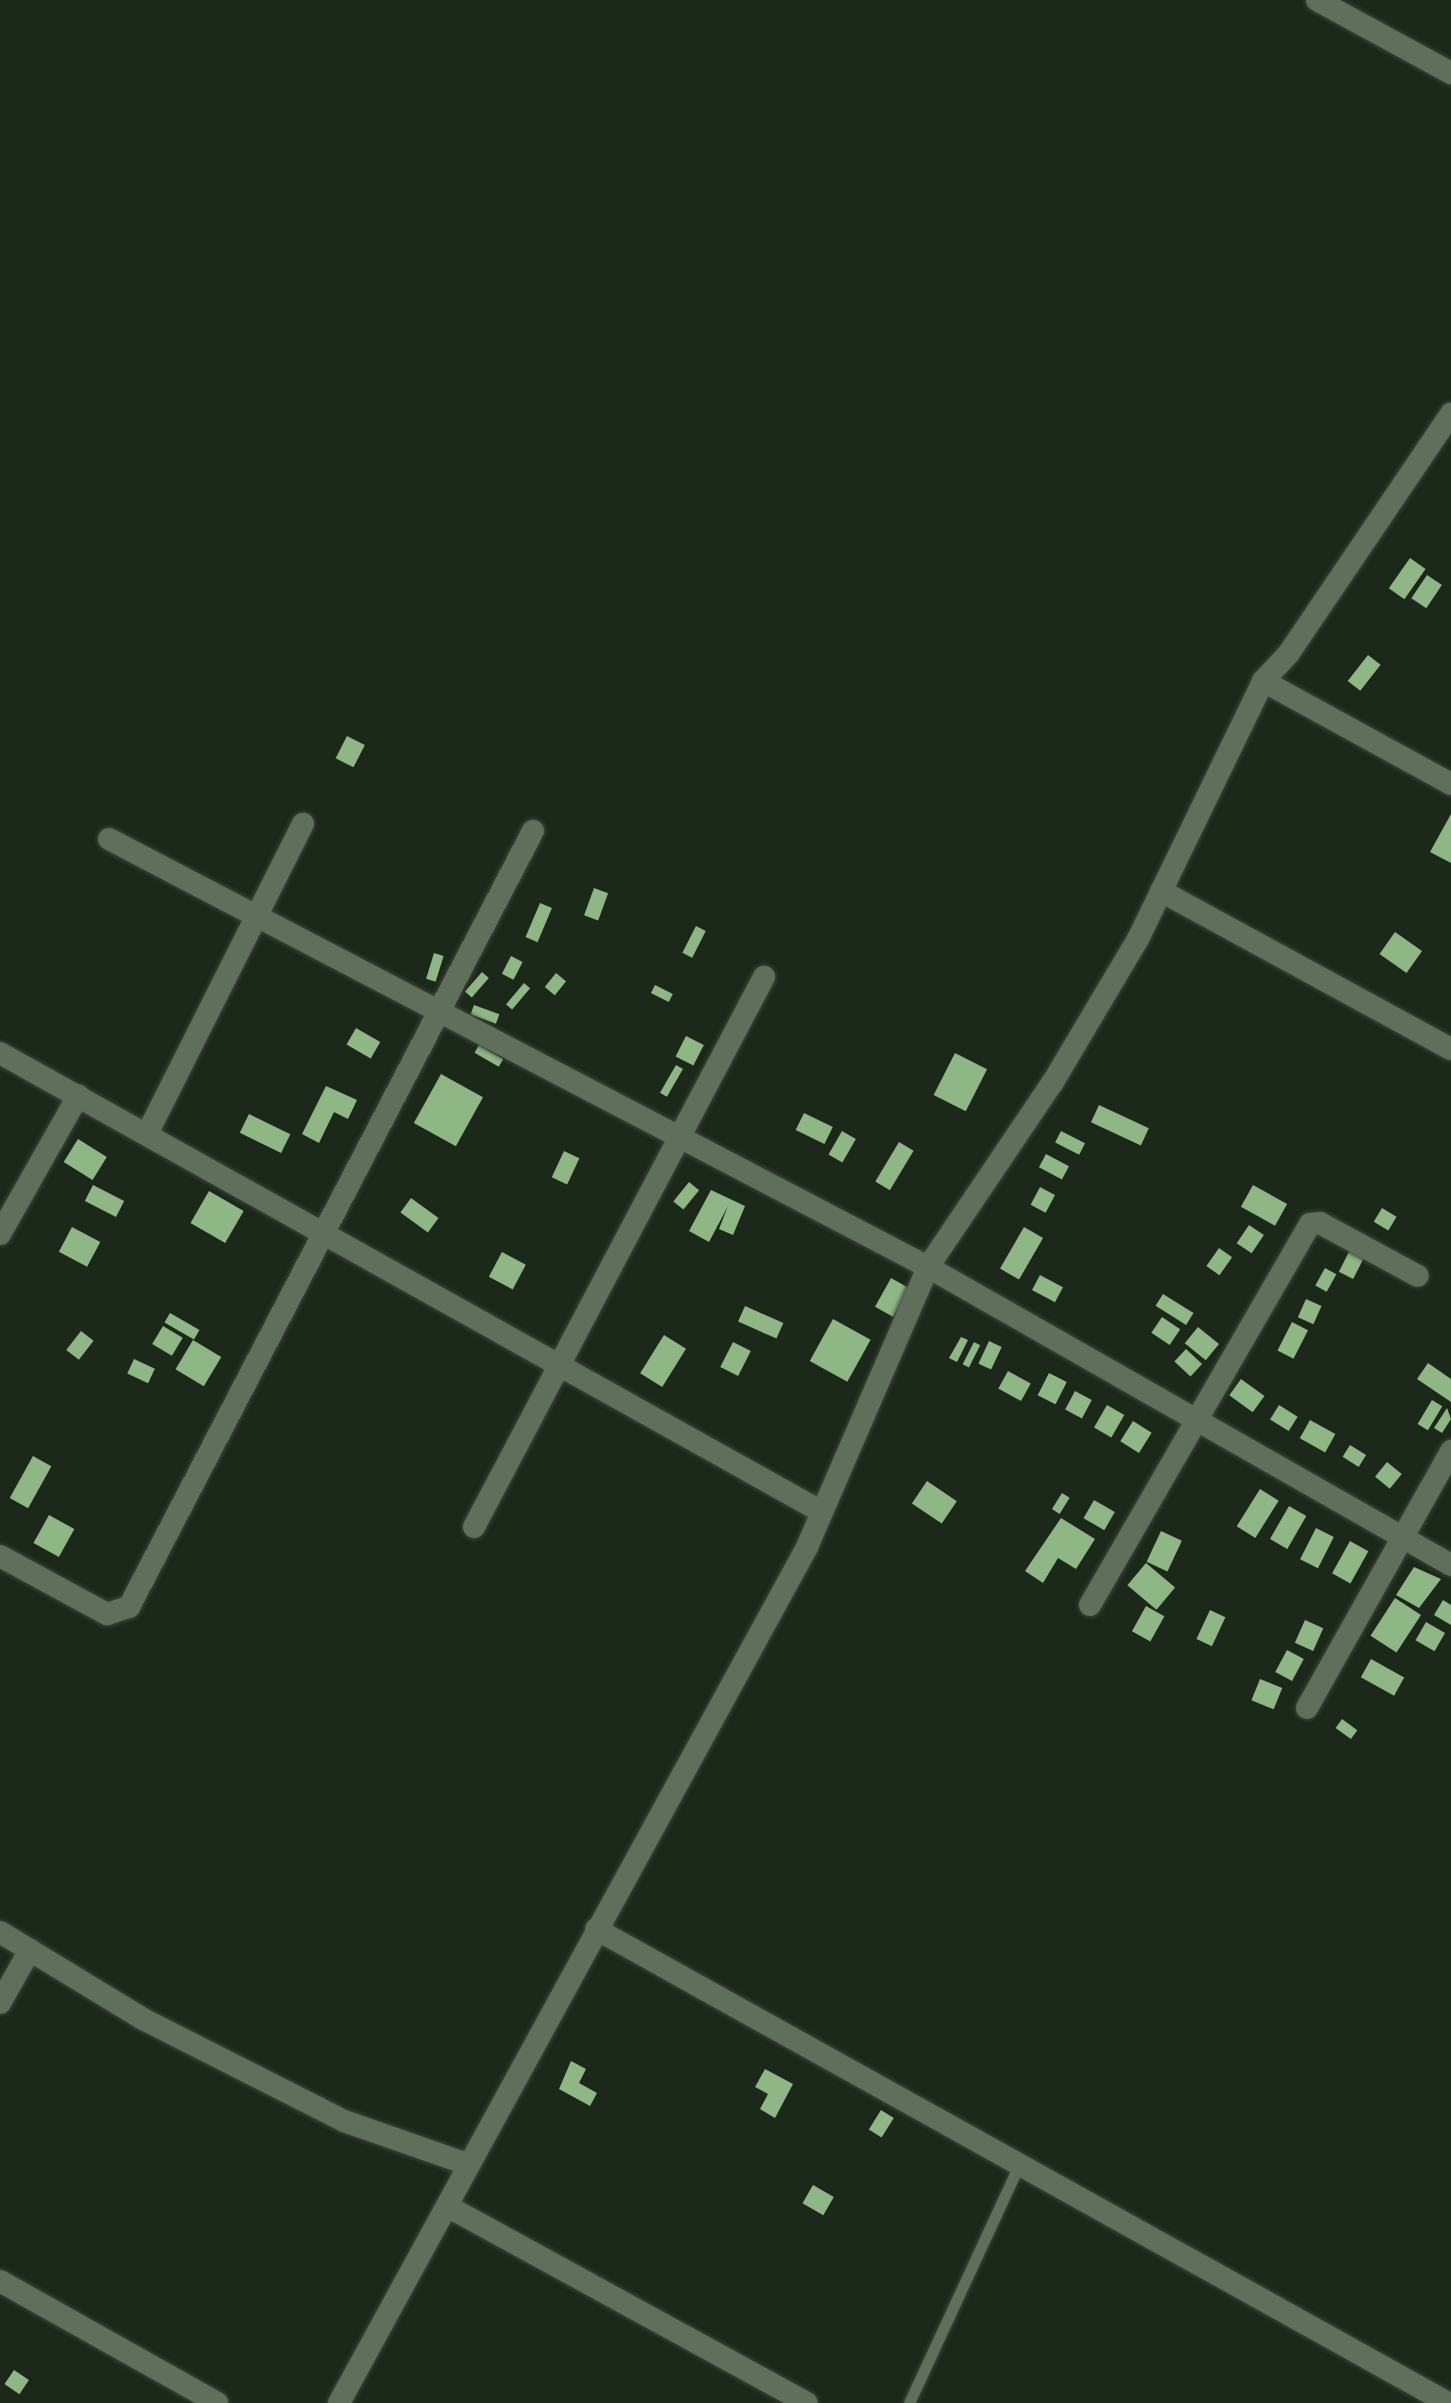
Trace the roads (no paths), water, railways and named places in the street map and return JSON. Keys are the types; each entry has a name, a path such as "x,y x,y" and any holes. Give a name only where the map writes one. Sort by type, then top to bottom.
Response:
{"street":[{"path":"1317,0 1451,73"},
{"path":"338,2403 822,1512 928,1267 1053,1082 1161,891 1263,681 1290,652 1451,414"},
{"path":"1263,681 1451,784"},
{"path":"148,1132 260,920 303,824"},
{"path":"0,1556 107,1614 129,1607 533,832"},
{"path":"109,839 928,1267 1451,1565"},
{"path":"1161,891 1451,1050"},
{"path":"474,1527 683,1138 764,977"},
{"path":"0,1053 148,1132 822,1512"},
{"path":"0,1234 78,1096"},
{"path":"1090,1604 1193,1418 1310,1224 1320,1222 1418,1276"},
{"path":"1307,1708 1451,1451"},
{"path":"596,1930 1448,2403"},
{"path":"0,1932 144,2019 344,2120 467,2164"},
{"path":"0,2003 30,1950"},
{"path":"447,2206 807,2403"},
{"path":"0,2282 217,2403"}],"lane":[{"path":"909,2403 1020,2165"}]}
